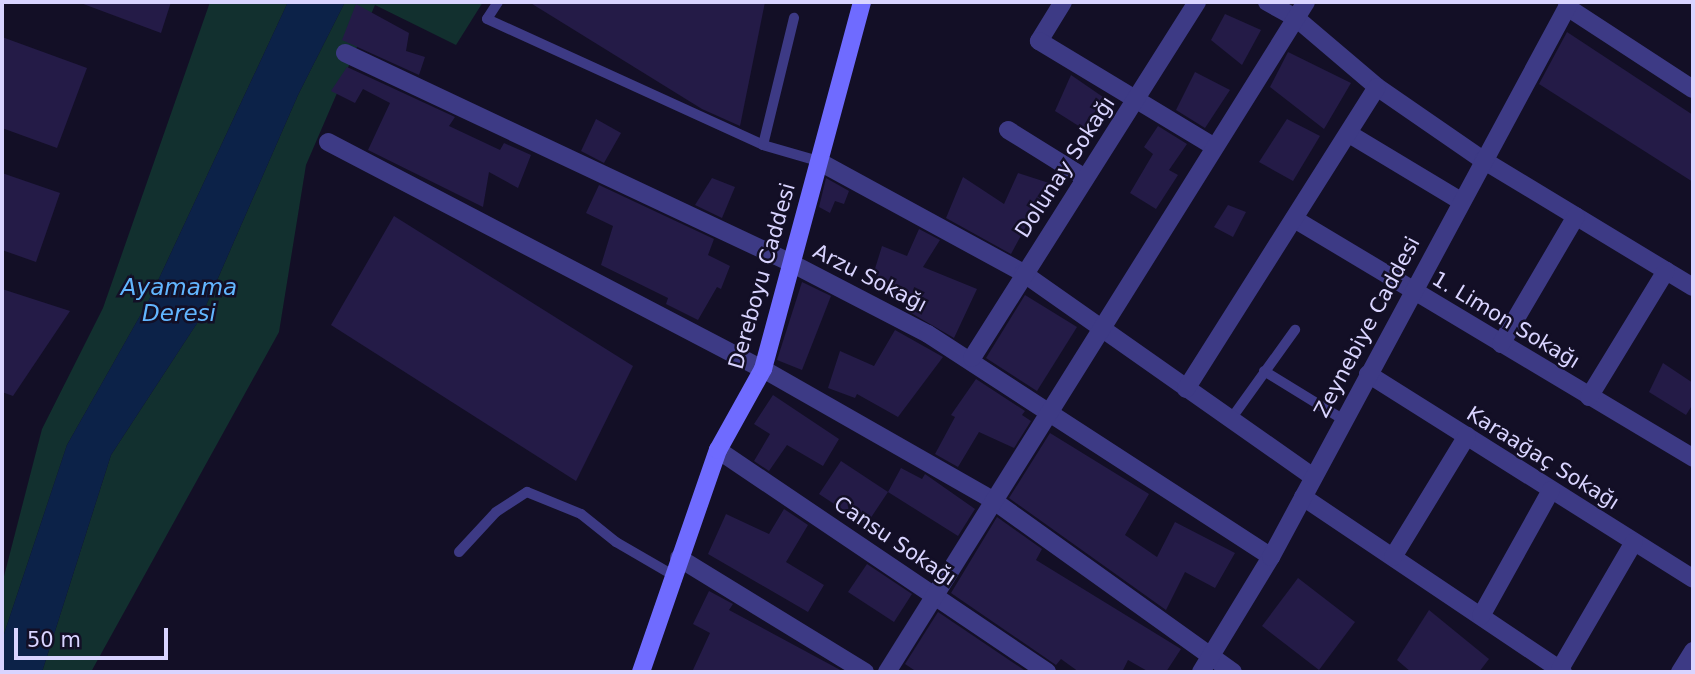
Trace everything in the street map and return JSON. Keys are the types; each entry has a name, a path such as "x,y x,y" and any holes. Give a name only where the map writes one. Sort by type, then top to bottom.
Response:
{"main road":[{"name":"Dereboyu Caddesi","path":"640,672 718,450 763,369 862,2"}],"street":[{"path":"1063,2 1039,41 1215,147"},
{"name":"Dolunay Sokağı","path":"972,358 1023,273 1198,2"},
{"path":"1267,2 1296,18 1377,87 1483,160 1693,287"},
{"path":"887,672 1051,411 1098,329 1306,2"},
{"path":"1568,4 1693,89"},
{"name":"Zeynebiye Caddesi","path":"1200,672 1270,557 1568,4"},
{"name":"Arzu Sokağı","path":"345,53 791,263 972,358 1270,557"},
{"path":"1186,389 1351,135 1377,87"},
{"path":"1008,130 1085,178"},
{"path":"1351,135 1461,201"},
{"path":"328,142 763,369 994,501 1233,672"},
{"path":"818,161 1023,273 1098,329 1313,477"},
{"path":"1501,344 1576,216"},
{"name":"1. Limon Sokağı","path":"1296,220 1589,397 1691,452"},
{"path":"1589,397 1666,271"},
{"name":"Karaağaç Sokağı","path":"1368,374 1693,579"},
{"path":"1393,557 1467,436"},
{"name":"Cansu Sokağı","path":"718,450 1047,672"},
{"path":"1481,616 1551,490"},
{"path":"1303,496 1561,671 1634,542"},
{"path":"676,566 865,672"},
{"path":"1679,672 1693,651"}],"lane":[{"path":"498,2 487,19 763,145 818,161"},
{"path":"763,145 794,18"},
{"path":"1231,419 1295,330"},
{"path":"1264,371 1344,420"},
{"path":"458,552 496,512 527,492 581,514 616,542 676,566"}],"green space":[{"path":"210,2 288,2 149,300 67,445 2,640 2,584 42,429 103,308"},
{"path":"345,2 483,2 456,45 375,5 306,165 279,332 91,672 42,672 111,455 201,317 298,95"}],"water":[{"name":"Ayamama Deresi","path":"288,2 345,2 298,95 201,317 111,455 42,672 2,672 2,640 67,445 149,300"}],"building":[{"path":"78,2 171,2 161,33"},
{"path":"529,2 765,2 740,126 702,109"},
{"path":"356,4 409,33 406,51 425,57 419,75 342,40"},
{"path":"1225,14 1261,30 1242,65 1211,40"},
{"path":"1567,32 1693,115 1693,182 1539,84"},
{"path":"2,37 87,68 57,148 2,128"},
{"path":"1288,52 1351,83 1324,129 1270,87"},
{"path":"347,67 455,117 449,126 500,150 504,143 531,155 518,188 489,172 483,207 368,150 390,103 363,89 355,103 331,91"},
{"path":"1195,72 1230,90 1205,128 1176,110"},
{"path":"1071,75 1103,97 1085,130 1055,111"},
{"path":"596,119 621,133 604,163 581,151"},
{"path":"1287,119 1320,136 1293,181 1259,162"},
{"path":"1158,126 1187,144 1169,170 1178,175 1156,209 1130,193 1153,154 1144,147"},
{"path":"2,173 60,193 36,262 2,250"},
{"path":"1018,173 1049,183 1011,254 946,218 963,177 1004,204"},
{"path":"712,178 735,187 722,218 695,205"},
{"path":"826,178 849,191 844,204 835,201 830,213 819,207"},
{"path":"599,185 714,239 708,255 730,266 721,289 717,287 698,320 666,304 668,298 601,265 613,226 586,213"},
{"path":"1228,205 1246,212 1233,237 1214,227"},
{"path":"394,216 633,366 576,481 331,325"},
{"path":"919,229 940,240 923,267 977,289 954,338 906,310 908,306 893,297 894,293 870,285 882,246 907,256"},
{"path":"802,282 831,296 802,370 777,360"},
{"path":"2,289 70,311 13,396 2,392"},
{"path":"1025,295 1077,327 1037,391 986,358"},
{"path":"895,330 943,357 898,417 857,394 855,398 828,388 840,351 874,366"},
{"path":"1663,363 1693,383 1693,404 1686,415 1649,392"},
{"path":"976,379 1025,411 1022,415 1031,421 1014,448 979,432 958,467 935,454 955,417 951,415"},
{"path":"773,395 839,439 823,466 787,445 769,471 754,461 770,434 754,424"},
{"path":"1050,433 1149,494 1125,535 1157,557 1175,522 1235,553 1215,588 1185,572 1166,610 1009,498"},
{"path":"841,461 888,492 866,525 819,494"},
{"path":"901,468 922,479 925,474 975,509 958,536 888,492"},
{"path":"784,509 808,525 786,562 824,585 808,612 708,554 726,514 769,534"},
{"path":"997,517 1042,549 1036,560 1181,649 1166,672 1149,672 1128,660 1122,672 1079,672 1061,659 1056,665 951,593"},
{"path":"867,564 912,594 894,622 848,592"},
{"path":"1298,578 1355,622 1319,670 1262,626"},
{"path":"709,591 733,604 729,610 844,672 692,672 710,633 693,624"},
{"path":"1429,610 1489,659 1479,672 1411,672 1397,660"},
{"path":"938,612 1027,672 917,672 905,664"}]}
